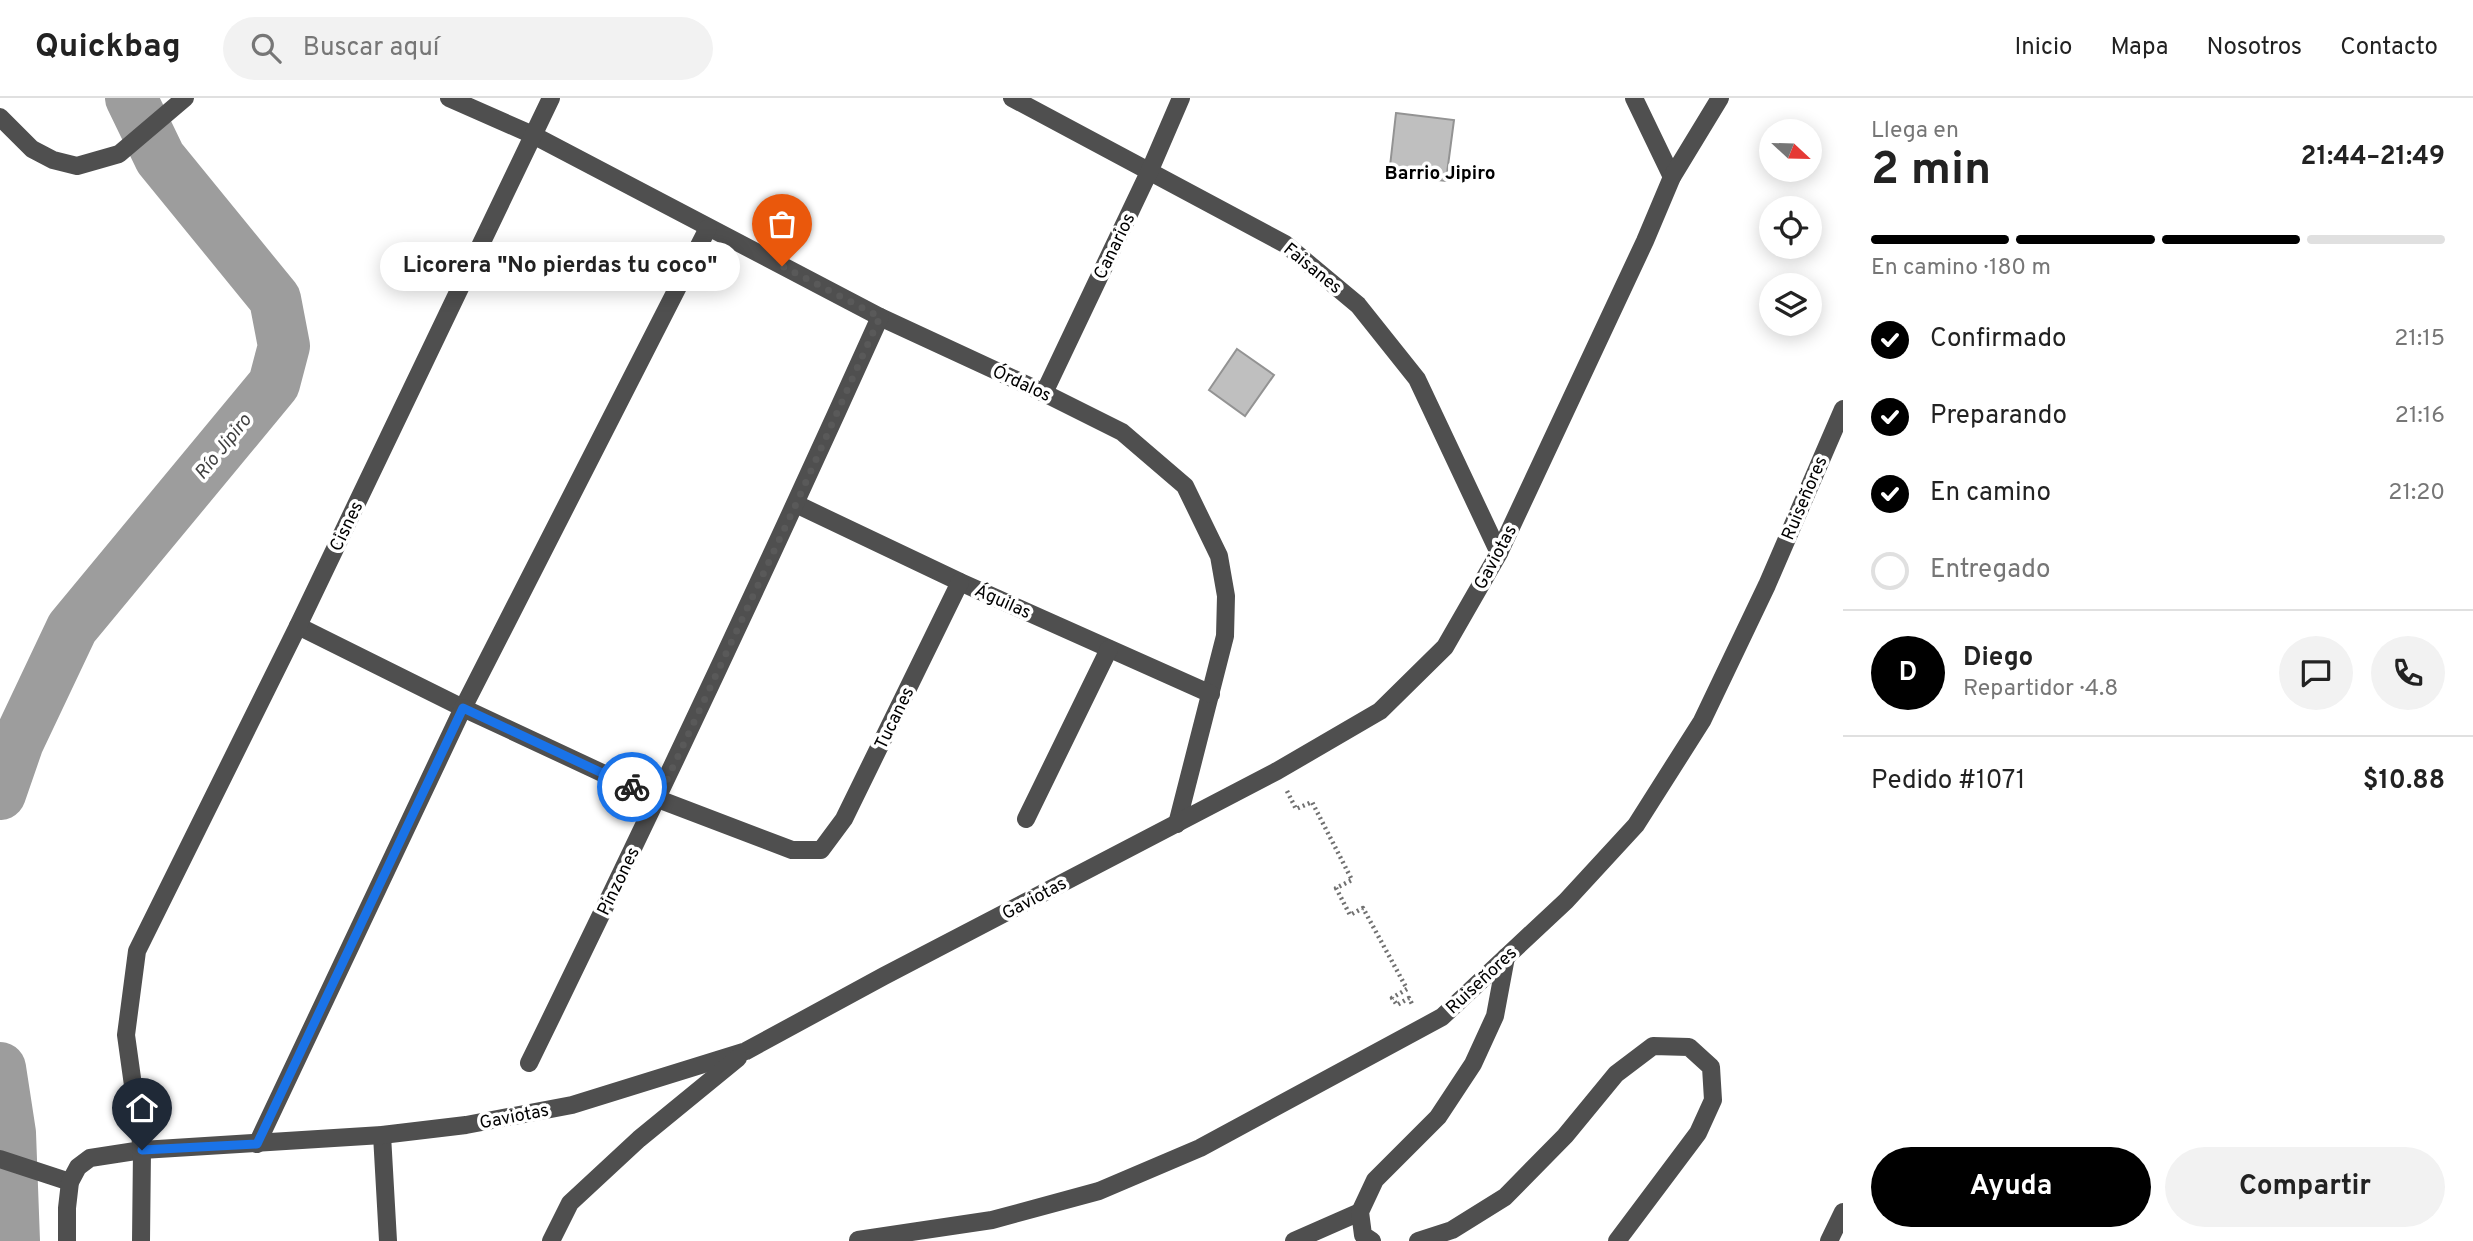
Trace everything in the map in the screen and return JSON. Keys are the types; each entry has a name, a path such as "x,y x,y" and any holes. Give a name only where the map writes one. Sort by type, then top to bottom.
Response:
{"street":[{"name":"Órdalos","path":"449,98 533,135 880,317 1122,432 1185,486 1219,555 1226,596 1225,636 1177,824"},
{"name":"Cisnes","path":"141,1241 142,1150 125,1035 137,951 298,626 551,98"},
{"name":"Faisanes","path":"1012,98 1285,244 1358,305 1417,379 1499,553"},
{"name":"Canarios","path":"1044,393 1150,170 1181,98"},
{"path":"1634,98 1672,177"},
{"name":"Gaviotas","path":"70,1182 78,1167 90,1158 142,1150 382,1135 466,1125 572,1105 747,1051 1277,771 1380,711 1446,647 1499,553 1645,241 1672,177 1720,98"},
{"path":"0,117 32,149 54,160 77,166 119,154 180,103"},
{"path":"257,1144 463,708 708,228"},
{"name":"Pinzones","path":"529,1063 658,799 880,317"},
{"name":"Ruiseñores","path":"858,1240 992,1220 1099,1191 1200,1148 1442,1017 1566,901 1636,825 1702,721 1767,585 1843,409"},
{"name":"Águilas","path":"796,504 961,582 1211,694"},
{"name":"Tucanes","path":"658,799 792,850 821,850 844,819 961,582"},
{"path":"298,626 463,708 658,799"},
{"path":"1026,819 1109,649"},
{"path":"1372,1241 1363,1235 1360,1212 1375,1180 1438,1117 1474,1064 1495,1016 1506,957"},
{"path":"1418,1241 1452,1230 1505,1196 1564,1136 1616,1074 1654,1046 1689,1047 1711,1067 1713,1100 1698,1133 1617,1241"},
{"path":"551,1241 570,1203 639,1139 747,1051"},
{"path":"382,1135 388,1241"},
{"path":"0,1158 70,1182 66,1241"},
{"path":"1294,1241 1360,1212"},
{"path":"1829,1241 1843,1212"}],"path":[{"path":"1277,771 1296,809 1312,802 1352,880 1336,888 1350,915 1363,908 1407,989 1392,998 1397,1005 1409,998 1423,1027"}],"building":[{"path":"1396,113 1454,120 1446,181 1389,175"},
{"path":"1237,349 1274,375 1245,416 1209,390"}],"waterway":[{"name":"Río Jipiro","path":"0,794 18,742 72,628 274,384 284,346 275,299 160,158 131,98"},
{"name":"Río Jipiro","path":"0,1068 10,1133 14,1241"}],"way so far":[{"path":"632,787 658,799 880,317 782,266"}],"place":[{"name":"Licorera \"No pierdas tu coco\"","path":"782,266"}],"district":[{"name":"Barrio Jipiro","path":"1440,172"}],"route":[{"path":"142,1150 257,1144 463,708 632,787"}]}
